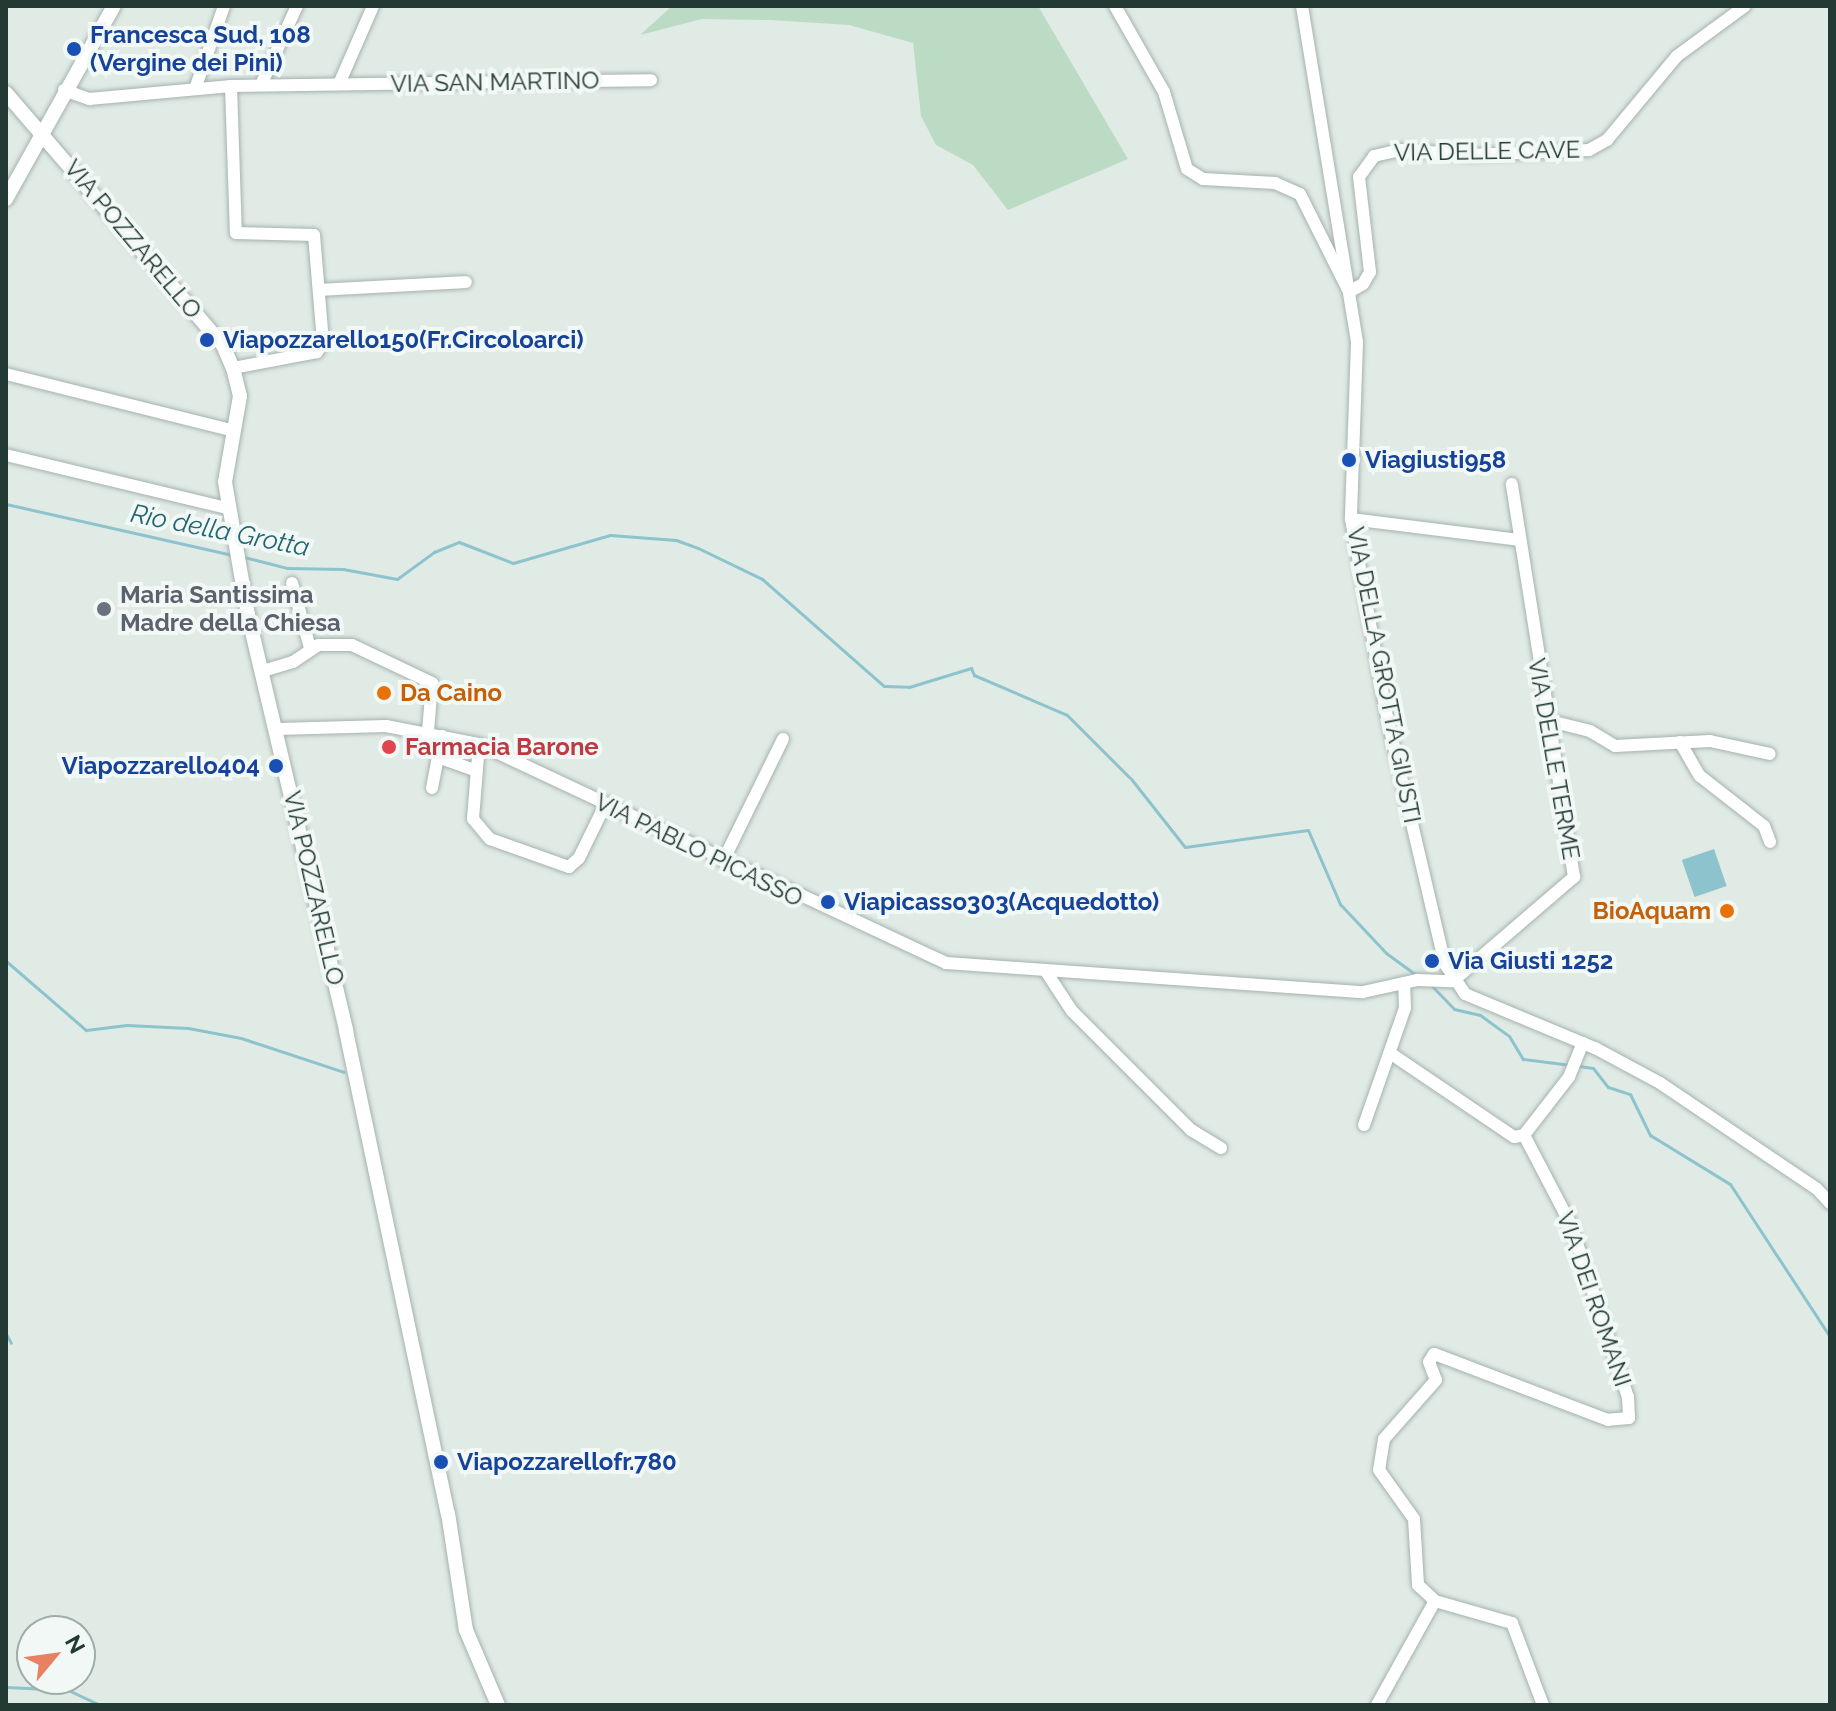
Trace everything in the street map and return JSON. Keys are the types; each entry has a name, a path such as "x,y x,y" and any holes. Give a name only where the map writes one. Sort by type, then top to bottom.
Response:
{"street":[{"path":"6,199 40,130 114,6"},
{"path":"195,89 224,6"},
{"path":"261,85 297,6"},
{"path":"339,84 373,6"},
{"path":"1115,6 1164,92 1187,169 1203,179 1275,183 1300,194 1349,292"},
{"name":"VIA DELLA GROTTA GIUSTI","path":"1302,6 1349,292 1359,378 1351,519 1387,717 1431,900 1440,953 1453,981"},
{"name":"VIA DELLE CAVE","path":"1349,292 1363,284 1370,272 1359,177 1374,156 1400,150 1471,155 1589,150 1607,140 1677,56 1745,6"},
{"name":"VIA SAN MARTINO","path":"64,90 89,99 231,86 651,80"},
{"path":"231,86 236,233 312,233 319,290 320,350 233,368"},
{"name":"VIA POZZARELLO","path":"6,93 223,345 233,368 240,396 231,430 227,508 234,546 278,729 448,1513 466,1630 498,1705"},
{"path":"319,290 466,282"},
{"path":"6,374 231,430"},
{"path":"6,455 227,508"},
{"name":"VIA DELLE TERME","path":"1453,981 1574,877 1546,720 1512,484"},
{"path":"1351,519 1519,540"},
{"path":"292,583 310,648"},
{"path":"263,671 293,662 310,648 352,645 425,677 435,691 428,732"},
{"path":"1546,720 1590,731 1615,746 1710,741 1770,754"},
{"name":"VIA PABLO PICASSO","path":"278,729 386,726 479,744 924,956 976,969 1363,992 1411,982 1453,981"},
{"path":"432,788 442,736"},
{"path":"723,861 783,739"},
{"path":"1680,742 1700,776 1764,826 1770,842"},
{"path":"479,744 472,811 477,830 563,868 579,858 605,805"},
{"path":"438,757 477,771"},
{"path":"1047,973 1072,1011 1191,1130 1221,1148"},
{"path":"1453,981 1465,994 1605,1053 1660,1083 1830,1203"},
{"path":"1364,1125 1405,1008 1411,982"},
{"path":"1390,1053 1514,1137 1524,1135 1569,1077 1583,1043"},
{"name":"VIA DEI ROMANI","path":"1435,1601 1415,1577 1414,1519 1379,1470 1384,1439 1436,1380 1431,1357 1448,1355 1608,1420 1625,1421 1631,1413 1571,1225 1524,1135"},
{"path":"1377,1705 1435,1601 1512,1623 1543,1705"}],"green space":[{"path":"672,6 1038,6 1128,159 1008,210 973,165 936,145 921,116 913,43 849,25 770,20 702,19 640,35"}],"water":[{"path":"1714,849 1727,886 1695,897 1682,860"}],"waterway":[{"name":"Rio della Grotta","path":"6,504 232,555"},
{"name":"Rio della Grotta","path":"244,557 287,568 343,569 397,579 434,552 459,542 513,563 610,535 676,540 762,579 884,686 909,687 971,668 974,675 1067,715 1132,780 1185,847 1308,830 1340,904 1386,953 1418,976"},
{"path":"6,961 86,1030 127,1025 188,1028 241,1038 344,1072"},
{"path":"1431,985 1454,1009 1480,1015 1509,1036 1523,1059 1571,1065"},
{"path":"1579,1066 1593,1068 1608,1087 1630,1094 1650,1135 1730,1184 1830,1337"},
{"path":"6,1334 11,1343"},
{"path":"6,1687 68,1690 100,1705"}],"place":[{"name":"Francesca Sud, 108 (Vergine dei Pini)","path":"74,49"},
{"name":"Viapozzarello150(Fr.Circoloarci)","path":"207,340"},
{"name":"Viagiusti958","path":"1349,460"},
{"name":"Maria Santissima Madre della Chiesa","path":"104,609"},
{"name":"Da Caino","path":"384,693"},
{"name":"Farmacia Barone","path":"389,747"},
{"name":"Viapozzarello404","path":"276,766"},
{"name":"Viapicasso303(Acquedotto)","path":"828,902"},
{"name":"BioAquam","path":"1727,911"},
{"name":"Via Giusti 1252","path":"1432,961"},
{"name":"Viapozzarellofr.780","path":"441,1462"}]}
